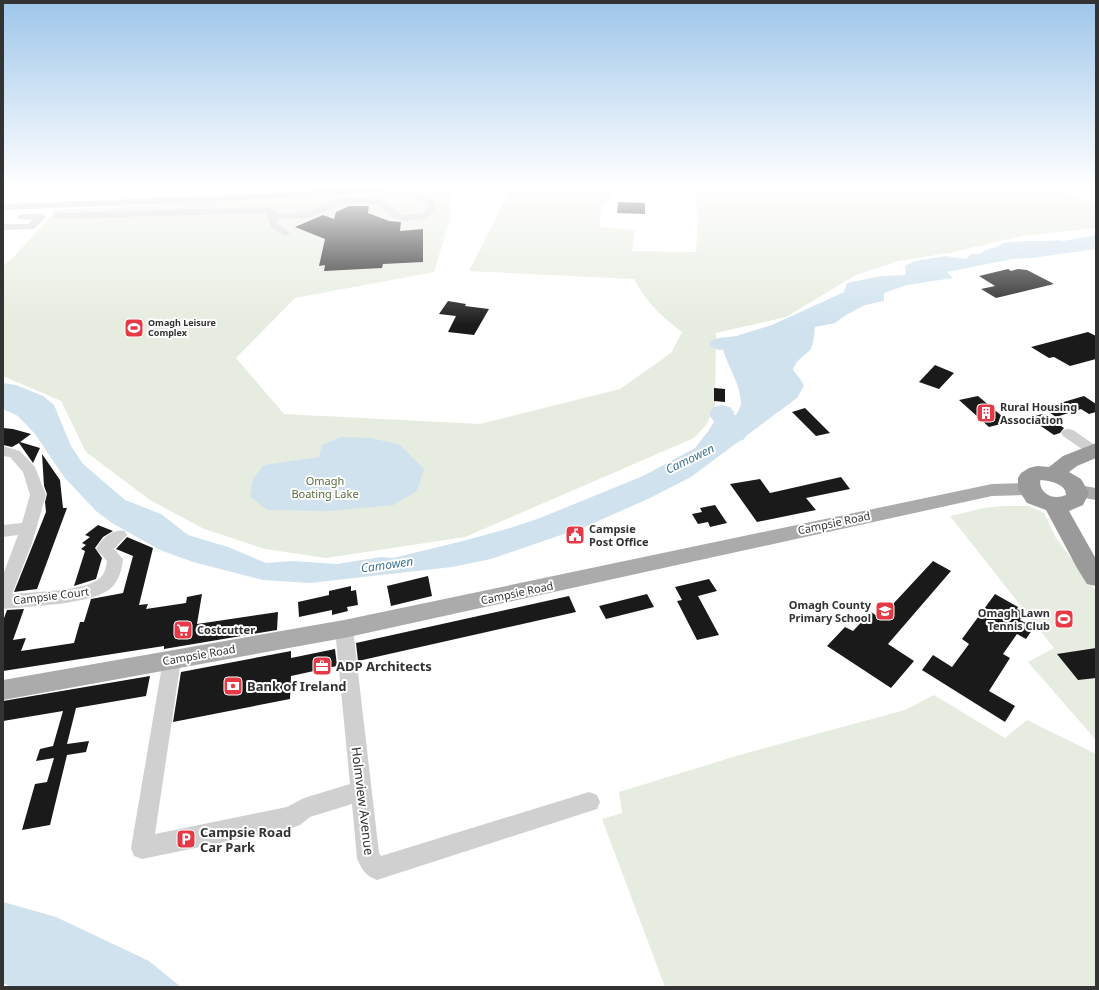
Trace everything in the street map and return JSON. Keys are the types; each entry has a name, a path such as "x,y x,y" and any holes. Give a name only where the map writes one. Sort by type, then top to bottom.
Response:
{"highway":[{"path":"1053,475 1070,461 1095,451"},
{"path":"1042,473 1053,475 1069,481 1088,492 1081,496 1079,501 1074,505 1065,506 1054,504 1040,498 1030,489 1027,483 1028,478 1032,475 1042,473"},
{"path":"1054,504 1085,562 1096,577"}],"main road":[{"name":"Campsie Road","path":"3,690 344,629 472,603 892,510 992,490 1030,489"}],"street":[{"path":"1068,433 1095,451"},
{"path":"3,451 15,454 30,470 38,495 24,544 3,596"},
{"path":"3,531 28,528"},
{"name":"Campsie Court","path":"3,602 90,592 105,585 114,572 115,559 104,549 119,535"},
{"name":"Holmview Avenue","path":"344,629 368,858 377,869 589,802"},
{"path":"172,660 142,848 292,818 304,808 361,791"}],"green space":[{"name":"Omagh Boating Lake","path":"36,232 446,232 434,272 295,298 236,358 284,414 480,424 620,389 671,353 682,332 655,308 644,295 634,279 469,271 489,232 635,232 632,251 696,252 697,232 1057,232 1022,236 949,253 898,261 854,276 786,317 716,333 715,406 707,424 694,438 465,537 326,558 265,549 204,529 150,500 86,452 61,401 3,376 3,265 11,260"},
{"name":"Omagh Lawn Tennis Club","path":"1029,506 1044,513 1056,538 1096,591 1096,740 1028,662 1054,648 950,516 984,508"},
{"path":"934,695 1005,738 1027,720 1096,754 1096,987 665,987 602,819 622,813 619,792 743,754 905,710"}],"water":[{"name":"Camowen","path":"1096,235 1096,249 1032,258 1012,259 947,272 953,278 907,285 884,293 884,301 865,305 846,315 835,323 815,327 813,342 810,350 798,361 793,370 804,386 797,398 691,477 650,498 587,526 491,559 452,567 310,583 263,580 193,562 160,550 112,523 96,511 64,477 35,434 18,416 3,409 3,383 16,385 43,396 54,405 71,446 83,464 125,500 161,514 188,535 228,547 266,563 293,561 337,564 381,557 393,558 463,541 540,518 643,476 695,448 717,417 736,415 741,403 739,389 722,346 739,335 772,325 844,292 847,283 881,276 905,275 905,266 915,261 946,256 966,259 971,254 980,254 1003,243 1024,241 1064,241"},
{"path":"341,437 371,438 400,445 424,469 417,491 393,505 329,511 267,510 250,496 253,479 264,465 319,457 322,445"},
{"path":"3,902 56,917 149,961 181,987 11,987 3,983"}],"building":[{"path":"308,232 423,232 423,262 383,264 382,268 324,271 325,265 319,266 325,239"},
{"path":"1008,269 1011,271 1018,269 1027,270 1054,284 996,298 981,289 995,286 979,276"},
{"path":"448,301 466,304 465,306 489,309 474,335 448,332 456,316 439,314"},
{"path":"1088,332 1096,336 1096,359 1070,366 1054,357 1049,358 1031,347"},
{"path":"935,365 954,373 939,389 919,382"},
{"path":"714,388 725,389 725,402 714,401"},
{"name":"Rural Housing Association","path":"978,396 1009,422 989,427 959,400"},
{"path":"1084,396 1096,404 1096,412 1089,414 1081,409 1056,417 1043,408"},
{"path":"805,408 830,433 816,436 792,412"},
{"path":"1042,414 1064,428 1060,433 1054,435 1029,418"},
{"path":"3,428 31,434 20,442 40,448 33,463 19,443 12,447 3,445"},
{"path":"42,454 60,480 63,508 67,508 37,589 14,592 46,512 45,502 47,494 44,486"},
{"path":"841,477 850,489 806,498 816,510 757,522 730,484 760,479 770,493"},
{"path":"715,505 727,523 710,527 708,522 698,524 692,514 702,512 700,508"},
{"path":"98,525 113,531 103,537 95,548 102,558 96,579 74,586 85,551 81,549 86,545 82,543 90,537 85,535"},
{"path":"127,537 153,548 139,605 148,604 146,609 186,603 187,597 202,594 197,624 278,612 277,630 164,649 164,646 3,671 3,621 7,610 24,609 13,640 26,638 21,651 74,643 80,622 84,622 91,599 123,593 133,556 116,549"},
{"path":"933,561 951,571 888,644 914,661 891,688 827,646 845,627 853,631 871,612 880,618"},
{"path":"428,576 432,596 391,606 387,586"},
{"path":"709,579 717,591 698,596 719,635 697,640 677,601 682,600 675,587"},
{"path":"351,586 351,591 356,590 358,605 347,607 348,611 332,615 332,610 299,617 298,602 329,595 329,591"},
{"path":"647,594 654,607 606,619 599,606"},
{"path":"995,594 1018,607 1017,609 1025,613 1020,620 1034,627 1026,639 1017,634 1003,654 1010,658 989,691 1015,706 1005,722 922,670 933,655 952,667 969,644 962,639"},
{"path":"569,596 576,612 358,661 356,643"},
{"path":"1096,648 1096,678 1078,680 1057,654"},
{"name":"Bank of Ireland","path":"335,649 337,666 291,676 290,699 173,722 181,672 291,651 291,658"},
{"path":"150,676 146,696 76,708 67,744 89,741 86,752 67,755 50,825 22,830 35,784 47,782 54,758 36,761 40,749 53,746 63,711 3,721 3,701"}],"waterway":[{"path":"719,344 764,339"},
{"path":"722,412 722,416 735,435"}],"place":[{"name":"Omagh Leisure Complex","path":"134,328"},
{"name":"Rural Housing Association","path":"986,413"},
{"name":"Campsie Post Office","path":"575,535"},
{"name":"Omagh County Primary School","path":"885,611"},
{"name":"Omagh Lawn Tennis Club","path":"1064,619"},
{"name":"Costcutter","path":"183,630"},
{"name":"ADP Architects","path":"322,666"},
{"name":"Bank of Ireland","path":"233,686"},
{"name":"Campsie Road Car Park","path":"186,839"}]}
